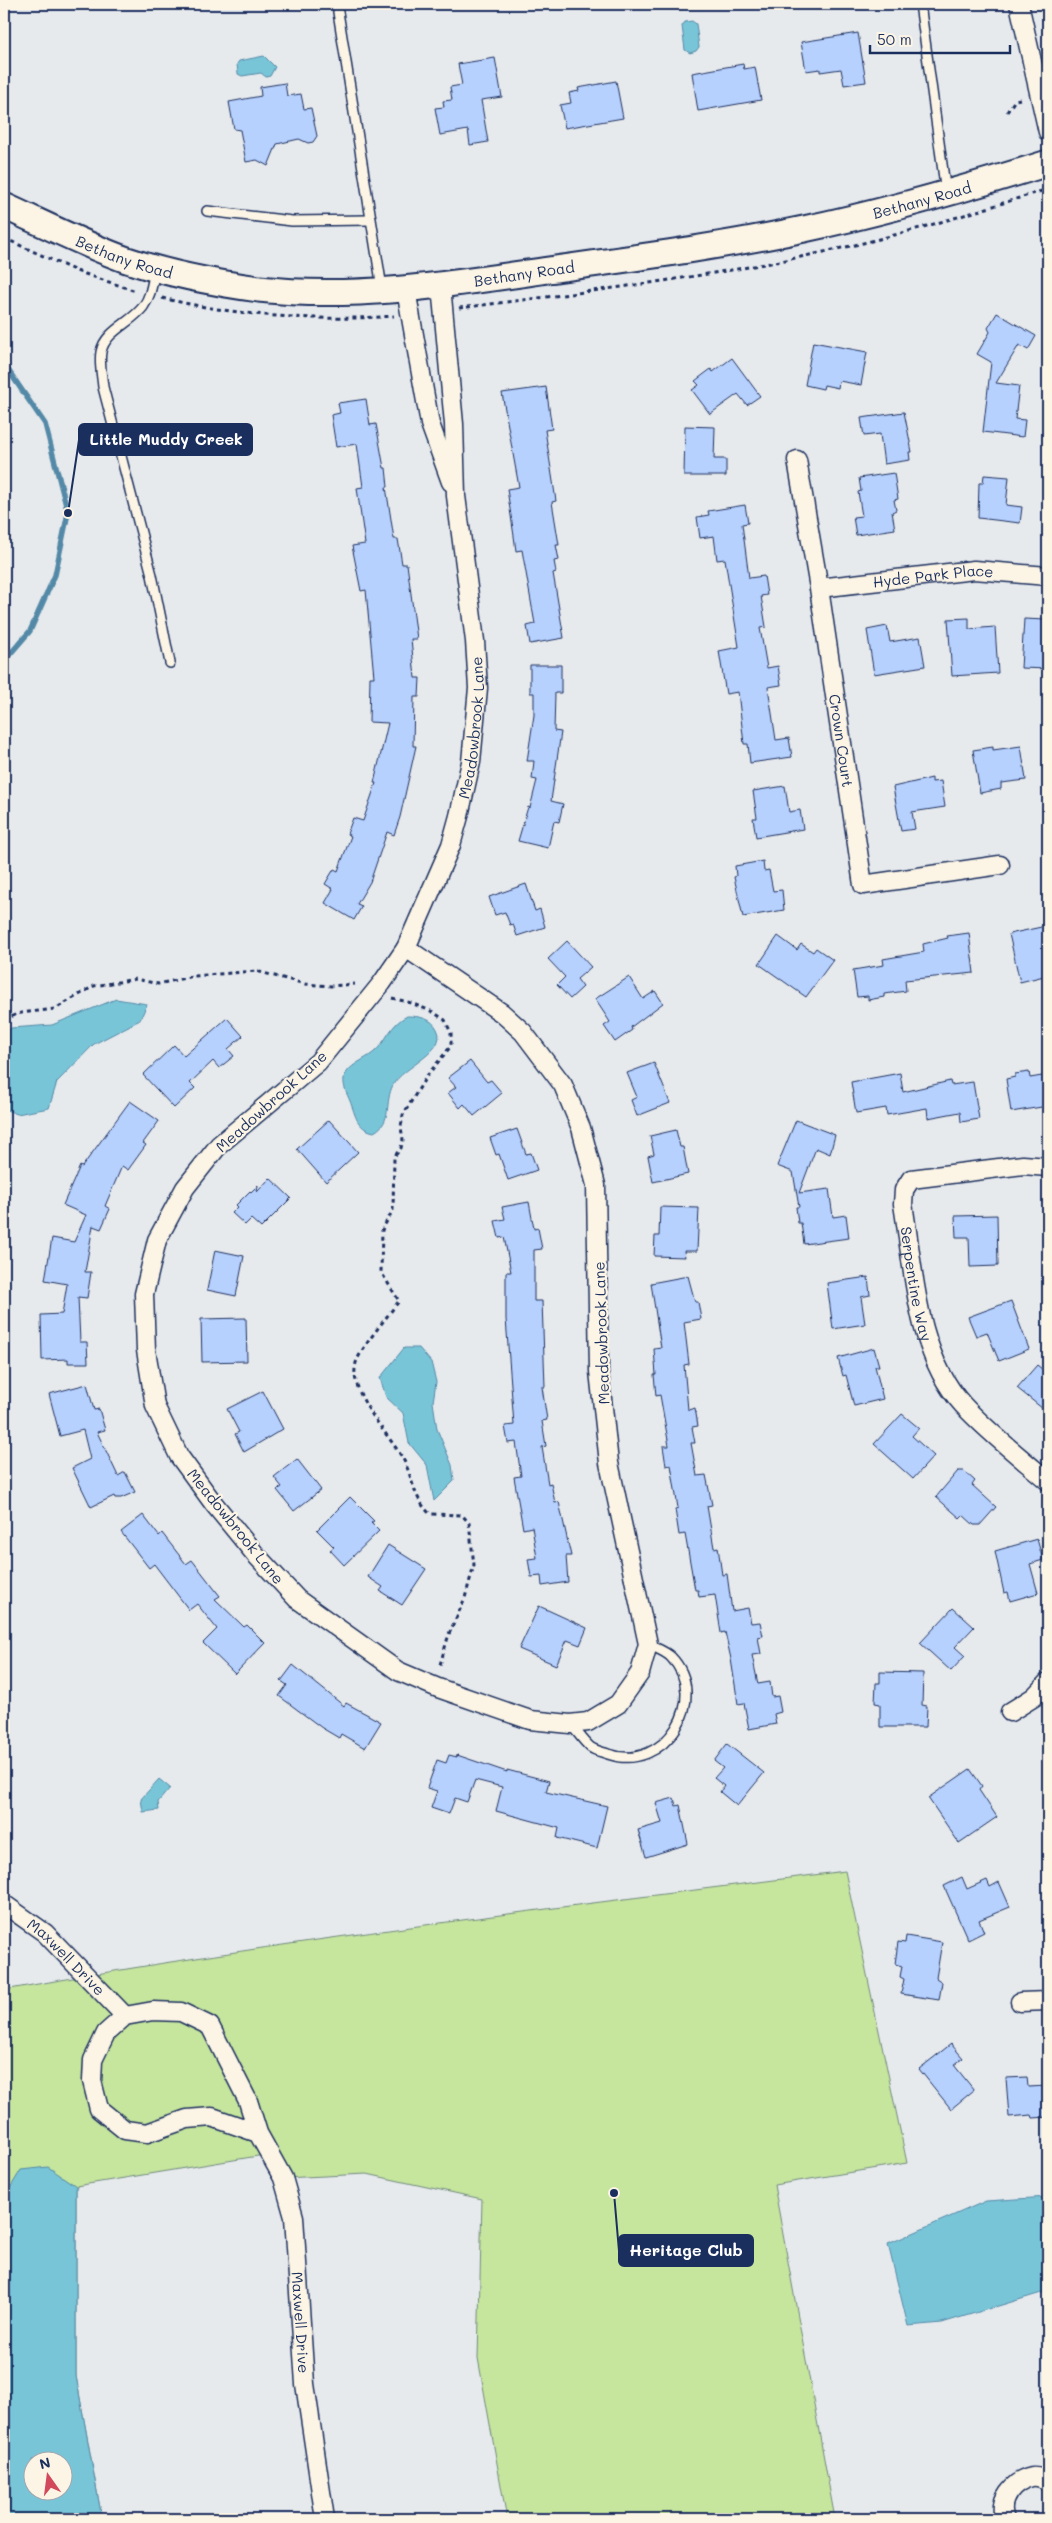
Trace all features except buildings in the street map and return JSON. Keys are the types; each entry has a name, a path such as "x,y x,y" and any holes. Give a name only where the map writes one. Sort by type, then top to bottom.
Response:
{"main road":[{"name":"Bethany Road","path":"4,206 125,259 155,268 230,285 328,293 394,291 441,286 709,247 802,230 946,193 1048,163"}],"street":[{"path":"1019,4 1048,132"},
{"name":"Meadowbrook Lane","path":"406,948 502,1013 523,1032 563,1085 581,1128 596,1185 599,1371 609,1463 648,1644 640,1673 618,1704 588,1722 570,1724 530,1720 438,1688 398,1671 297,1599 255,1554 214,1504 179,1456 155,1406 146,1350 144,1294 157,1240 185,1188 219,1145 318,1062 382,983 406,948 451,845 471,762 478,664 456,496 454,424 441,286"},
{"name":"Meadowbrook Lane","path":"394,291 430,424 456,496"},
{"name":"Crown Court","path":"797,460 819,588 864,885 1000,865"},
{"name":"Hyde Park Place","path":"819,588 974,570 1048,576"},
{"name":"Serpentine Way","path":"1048,1167 1023,1165 911,1179 904,1190 904,1204 924,1330 932,1356 946,1382 962,1404 982,1424 1048,1481"},
{"path":"1010,1712 1034,1697 1048,1682"},
{"name":"Maxwell Drive","path":"4,1904 45,1934 125,2016 153,2011 181,2012 210,2026 248,2101 258,2133 283,2178 294,2217 306,2384 325,2519"},
{"path":"1020,2002 1048,2001"},
{"path":"125,2016 106,2033 93,2060 92,2081 99,2109 125,2130 147,2133 186,2119 212,2117 258,2133"},
{"path":"1005,2519 1004,2500 1014,2485 1034,2477 1048,2480"}],"lane":[{"path":"920,4 946,193"},
{"path":"338,12 370,220 394,291"},
{"path":"207,211 292,221 370,220"},
{"path":"155,268 150,295 142,308 109,337 104,345 101,358 104,387 147,556 170,663"},
{"path":"570,1724 591,1748 618,1757 633,1757 653,1751 672,1737 681,1723 685,1694 682,1672 670,1656 648,1644"}],"path":[{"path":"1008,112 1015,100 1020,99"},
{"path":"4,1019 21,1013 55,1009 94,986 136,979 158,984 194,976 256,971 305,984 331,986 355,984"},
{"path":"392,998 410,1002 445,1020 451,1033 451,1046 426,1076 403,1115 401,1126 403,1140 401,1148 394,1157 393,1210 382,1230 381,1272 399,1301 357,1360 354,1374 357,1391 403,1459 418,1502 430,1514 462,1515 469,1523 474,1565 465,1598 449,1634 439,1668"}],"green space":[{"path":"845,1871 907,2163 774,2185 835,2519 507,2519 478,2358 482,2199 367,2174 283,2178 270,2154 76,2186 76,2376 102,2519 4,2519 4,1990 213,1955 529,1911"}],"water":[{"path":"692,21 696,24 699,47 696,51 690,53 685,50 682,26 685,22"},
{"path":"264,56 275,67 270,76 266,77 261,73 242,76 238,74 237,64 239,61"},
{"path":"116,999 147,1004 140,1020 94,1044 57,1082 49,1108 17,1114 4,1109 4,1035 11,1028 52,1025"},
{"path":"407,1016 420,1017 432,1022 437,1029 439,1037 431,1052 398,1078 393,1085 390,1091 384,1123 374,1132 364,1128 358,1121 344,1084 344,1078 352,1067 378,1049 396,1024"},
{"path":"404,1348 419,1348 431,1362 436,1382 433,1402 437,1429 452,1465 454,1481 434,1501 427,1465 409,1443 403,1413 386,1397 380,1378"},
{"path":"159,1779 170,1788 158,1802 159,1810 143,1812 141,1799"},
{"path":"48,2167 76,2186 76,2376 102,2519 4,2519 4,2198 21,2170"},
{"path":"1048,2197 1048,2291 942,2323 908,2326 888,2244 986,2201"}],"waterway":[{"path":"4,364 45,424 68,513 55,575 30,631 4,661"}],"place":[{"name":"Little Muddy Creek","path":"68,513"},
{"name":"Heritage Club","path":"614,2193"}]}
